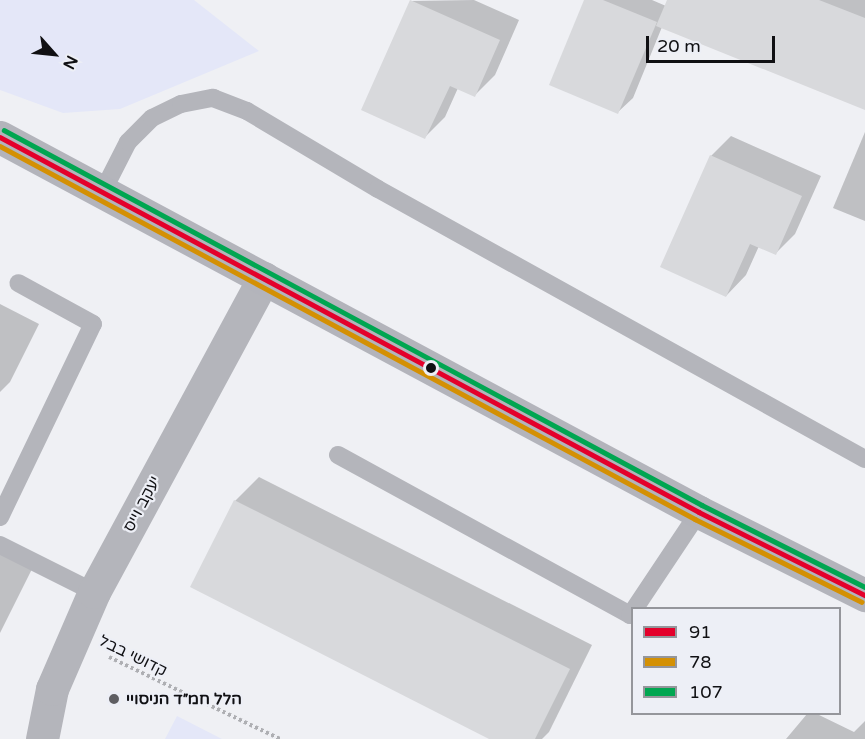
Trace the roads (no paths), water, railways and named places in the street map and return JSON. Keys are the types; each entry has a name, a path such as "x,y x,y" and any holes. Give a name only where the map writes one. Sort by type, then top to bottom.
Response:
{"street":[{"path":"0,137 699,512 865,595"},
{"name":"יעקב וייס","path":"42,739 52,689 94,592 264,278"}],"lane":[{"path":"103,191 128,142 152,118 181,104 213,98 247,111 378,189 865,459"},
{"path":"0,517 93,324 18,283"},
{"path":"338,456 631,614"},
{"path":"636,607 699,512"},
{"path":"0,545 94,592"}],"place":[{"name":"הלל חמ״ד הניסויי","path":"114,699"}]}
